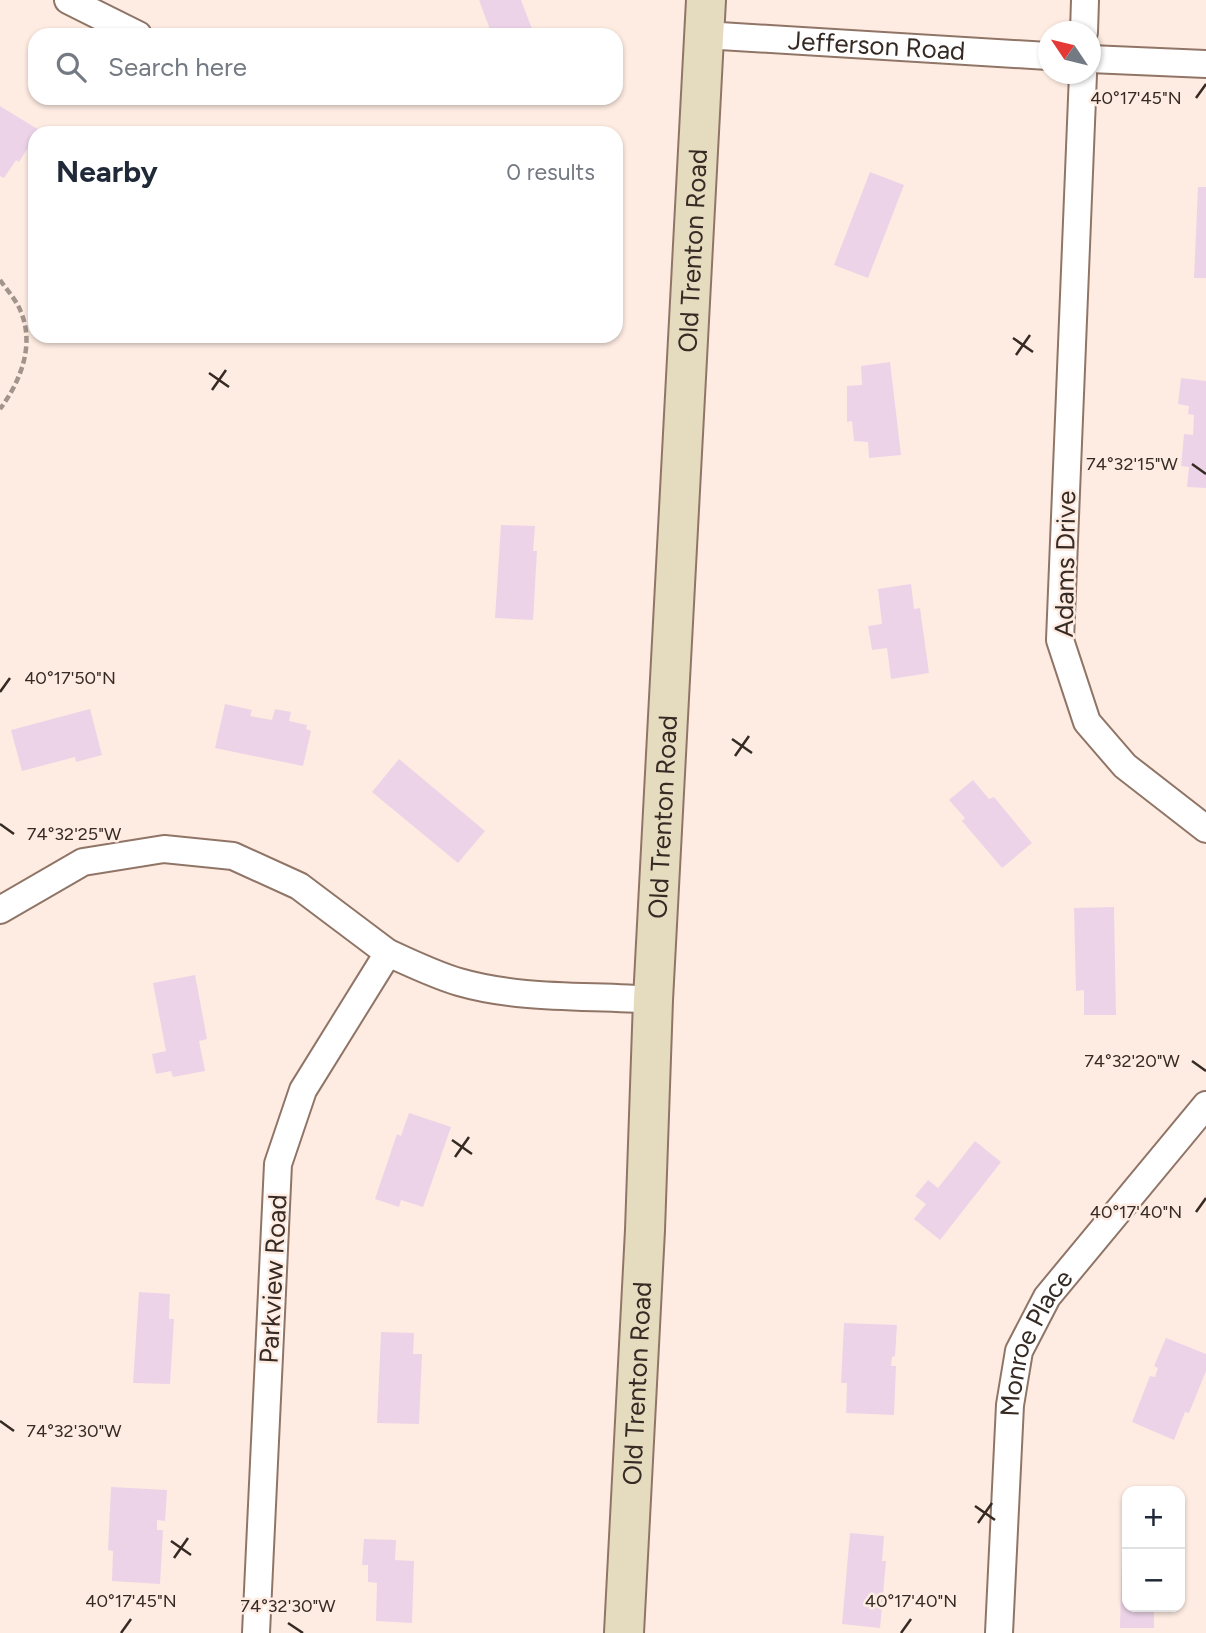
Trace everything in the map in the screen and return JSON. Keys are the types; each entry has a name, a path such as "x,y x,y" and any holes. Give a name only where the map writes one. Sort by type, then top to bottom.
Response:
{"main road":[{"name":"Old Trenton Road","path":"624,1633 645,1230 653,1000 705,18"}],"street":[{"path":"68,0 124,28"},
{"path":"1084,21 1085,0"},
{"name":"Jefferson Road","path":"705,18 1038,55"},
{"path":"1101,59 1206,64"},
{"name":"Adams Drive","path":"1083,84 1060,640 1087,722 1125,766 1206,829"},
{"path":"0,910 83,862 164,849 219,854 233,856 299,886 388,953 459,982 529,995 653,1000"},
{"name":"Parkview Road","path":"256,1633 278,1164 303,1090 388,953"},
{"name":"Monroe Place","path":"999,1633 1010,1405 1019,1352 1047,1297 1206,1105"}],"path":[{"path":"0,280 21,312 27,337 24,367 0,409"}],"building":[{"path":"479,0 521,0 532,28 489,28"},
{"path":"0,106 32,126 28,126 28,148 19,162 16,160 4,178 0,176"},
{"path":"870,172 904,185 868,278 834,265"},
{"path":"1198,187 1206,187 1206,278 1194,278"},
{"path":"890,362 901,455 869,458 868,442 854,441 852,421 847,422 847,386 862,385 861,366"},
{"path":"1181,378 1206,381 1206,488 1187,487 1189,467 1181,466 1184,434 1193,435 1194,415 1188,414 1189,406 1178,404"},
{"path":"501,525 535,526 533,551 537,551 533,620 495,618"},
{"path":"911,584 914,609 920,608 929,673 891,679 887,648 872,650 868,626 882,624 878,589"},
{"path":"225,704 252,710 250,716 272,720 275,709 291,712 289,721 307,725 306,729 311,731 303,766 215,748"},
{"path":"90,709 102,755 76,762 75,757 22,771 11,730"},
{"path":"399,759 485,831 458,863 372,792"},
{"path":"973,780 989,799 994,797 1032,843 1002,868 962,821 965,818 949,800"},
{"path":"1114,907 1116,1015 1084,1015 1084,990 1076,991 1074,908"},
{"path":"195,975 207,1039 199,1041 205,1071 173,1077 171,1071 156,1074 152,1054 166,1051 153,983"},
{"path":"409,1113 451,1127 423,1207 401,1200 399,1207 375,1199 397,1134 401,1136"},
{"path":"975,1141 1001,1162 940,1240 914,1219 926,1204 915,1196 928,1180 938,1188"},
{"path":"139,1292 170,1294 169,1319 174,1319 170,1384 133,1383"},
{"path":"844,1323 897,1325 895,1356 892,1357 891,1366 896,1366 894,1415 846,1413 847,1383 841,1383"},
{"path":"381,1332 414,1333 413,1354 422,1354 419,1424 377,1423"},
{"path":"1166,1338 1206,1354 1206,1371 1189,1413 1185,1412 1174,1440 1132,1422 1150,1376 1155,1377 1158,1368 1154,1366"},
{"path":"111,1487 167,1490 165,1521 157,1520 157,1530 163,1530 160,1584 112,1581 113,1551 108,1550"},
{"path":"850,1533 884,1536 882,1561 886,1561 880,1628 842,1624"},
{"path":"364,1539 396,1540 395,1560 414,1561 412,1623 376,1621 377,1583 368,1582 368,1565 362,1565"},
{"path":"1122,1544 1122,1612 1154,1612 1154,1628 1120,1628"}]}
